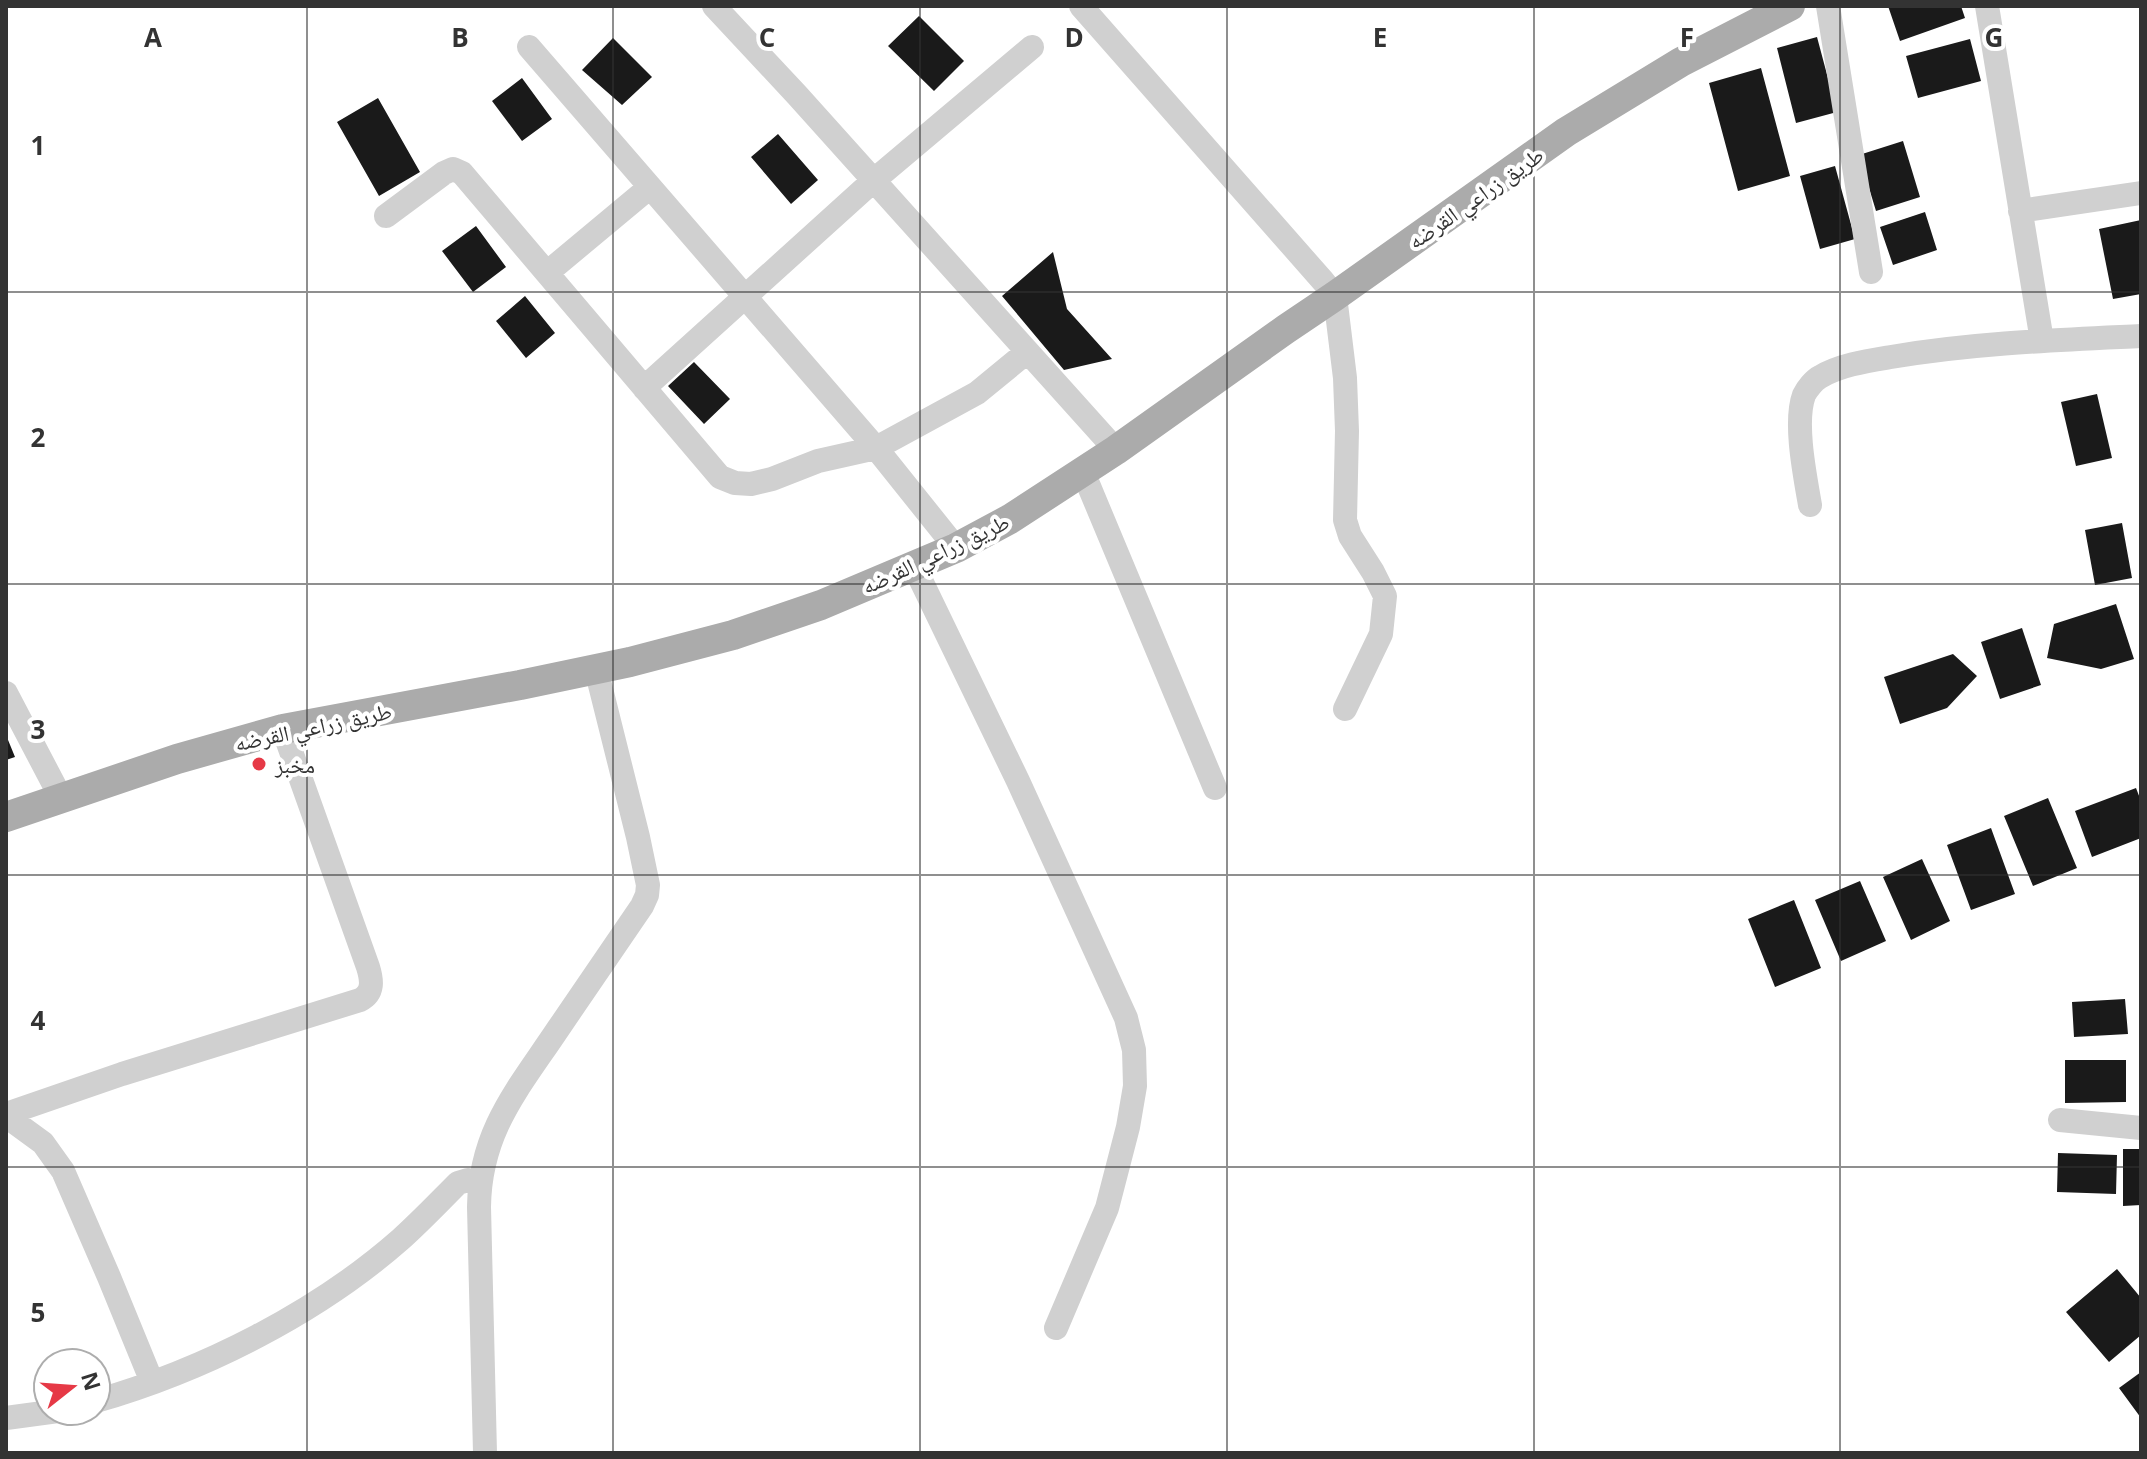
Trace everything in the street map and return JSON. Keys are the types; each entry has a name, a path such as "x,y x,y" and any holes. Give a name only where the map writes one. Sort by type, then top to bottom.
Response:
{"main road":[{"name":"طريق زراعي القرضه","path":"6,817 177,759 283,729 520,685 733,635 821,605 956,548 1010,519 1116,450 1566,132 1681,62 1790,6"}],"street":[{"path":"714,6 1116,450"},
{"path":"1081,6 1335,296 1345,378 1345,520 1350,536 1385,596 1381,634 1345,709"},
{"path":"1828,6 1871,272"},
{"path":"1987,6 2042,341"},
{"path":"529,47 876,448 956,548"},
{"path":"644,388 873,181 1032,47"},
{"path":"386,216 444,173 453,169 462,173 720,477 735,483 751,484 772,479 818,461 876,448 977,393 1027,352"},
{"path":"548,272 650,187"},
{"path":"2020,211 2141,193"},
{"path":"1810,505 1801,417 1804,394 1817,378 1836,369 1927,351 2141,336"},
{"path":"1083,472 1215,788"},
{"path":"914,566 1018,781 1126,1018 1134,1050 1135,1086 1128,1127 1107,1208 1056,1328"},
{"path":"485,1453 479,1184 484,1158 505,1107 647,895 648,885 638,837 596,669"},
{"path":"6,693 61,798"},
{"path":"6,1115 135,1070 360,1000 369,993 371,982 368,967 283,729"},
{"path":"6,1115 43,1143 63,1171 152,1382"},
{"path":"2060,1120 2141,1128"},
{"path":"112,1396 232,1348 312,1304 341,1286 401,1239 458,1183 468,1180 479,1184"},
{"path":"6,1418 32,1414"}],"building":[{"path":"1888,6 1961,6 1965,18 1900,41"},
{"path":"919,16 964,61 934,91 888,46"},
{"path":"1817,37 1837,112 1796,123 1777,48"},
{"path":"613,38 652,77 622,105 582,70"},
{"path":"1970,39 1981,81 1918,98 1906,56"},
{"path":"1761,68 1790,176 1738,191 1709,83"},
{"path":"522,78 552,119 522,141 492,101"},
{"path":"378,98 420,172 379,196 337,122"},
{"path":"778,134 818,180 791,204 751,157"},
{"path":"1903,141 1920,197 1876,211 1859,155"},
{"path":"1835,166 1855,239 1820,249 1800,176"},
{"path":"1925,212 1937,250 1893,265 1880,227"},
{"path":"2141,220 2141,294 2113,299 2099,229"},
{"path":"476,226 506,267 473,292 442,251"},
{"path":"1053,252 1067,309 1112,359 1064,370 1002,296"},
{"path":"525,296 555,333 526,358 496,321"},
{"path":"694,362 730,399 704,424 668,386"},
{"path":"2097,394 2112,458 2076,466 2061,402"},
{"path":"2122,523 2132,578 2095,585 2085,530"},
{"path":"2116,604 2134,659 2101,669 2047,658 2054,624"},
{"path":"2022,628 2041,685 2000,699 1981,642"},
{"path":"1953,654 1977,676 1947,708 1900,724 1884,677"},
{"path":"6,735 15,757 6,760"},
{"path":"2136,788 2141,801 2141,838 2092,857 2075,811"},
{"path":"2048,798 2077,868 2033,886 2004,816"},
{"path":"1991,828 2015,894 1971,910 1947,845"},
{"path":"1922,859 1950,921 1911,940 1883,877"},
{"path":"1860,881 1886,941 1841,961 1815,900"},
{"path":"1794,900 1821,968 1775,987 1748,919"},
{"path":"2125,999 2128,1034 2074,1037 2072,1002"},
{"path":"2065,1060 2126,1060 2126,1102 2065,1103"},
{"path":"2123,1149 2141,1149 2141,1205 2123,1206"},
{"path":"2058,1153 2117,1155 2116,1194 2057,1192"},
{"path":"2117,1269 2141,1298 2141,1335 2109,1362 2066,1312"},
{"path":"2141,1372 2141,1418 2119,1388"}],"place":[{"name":"مخبز","path":"259,764"}]}
